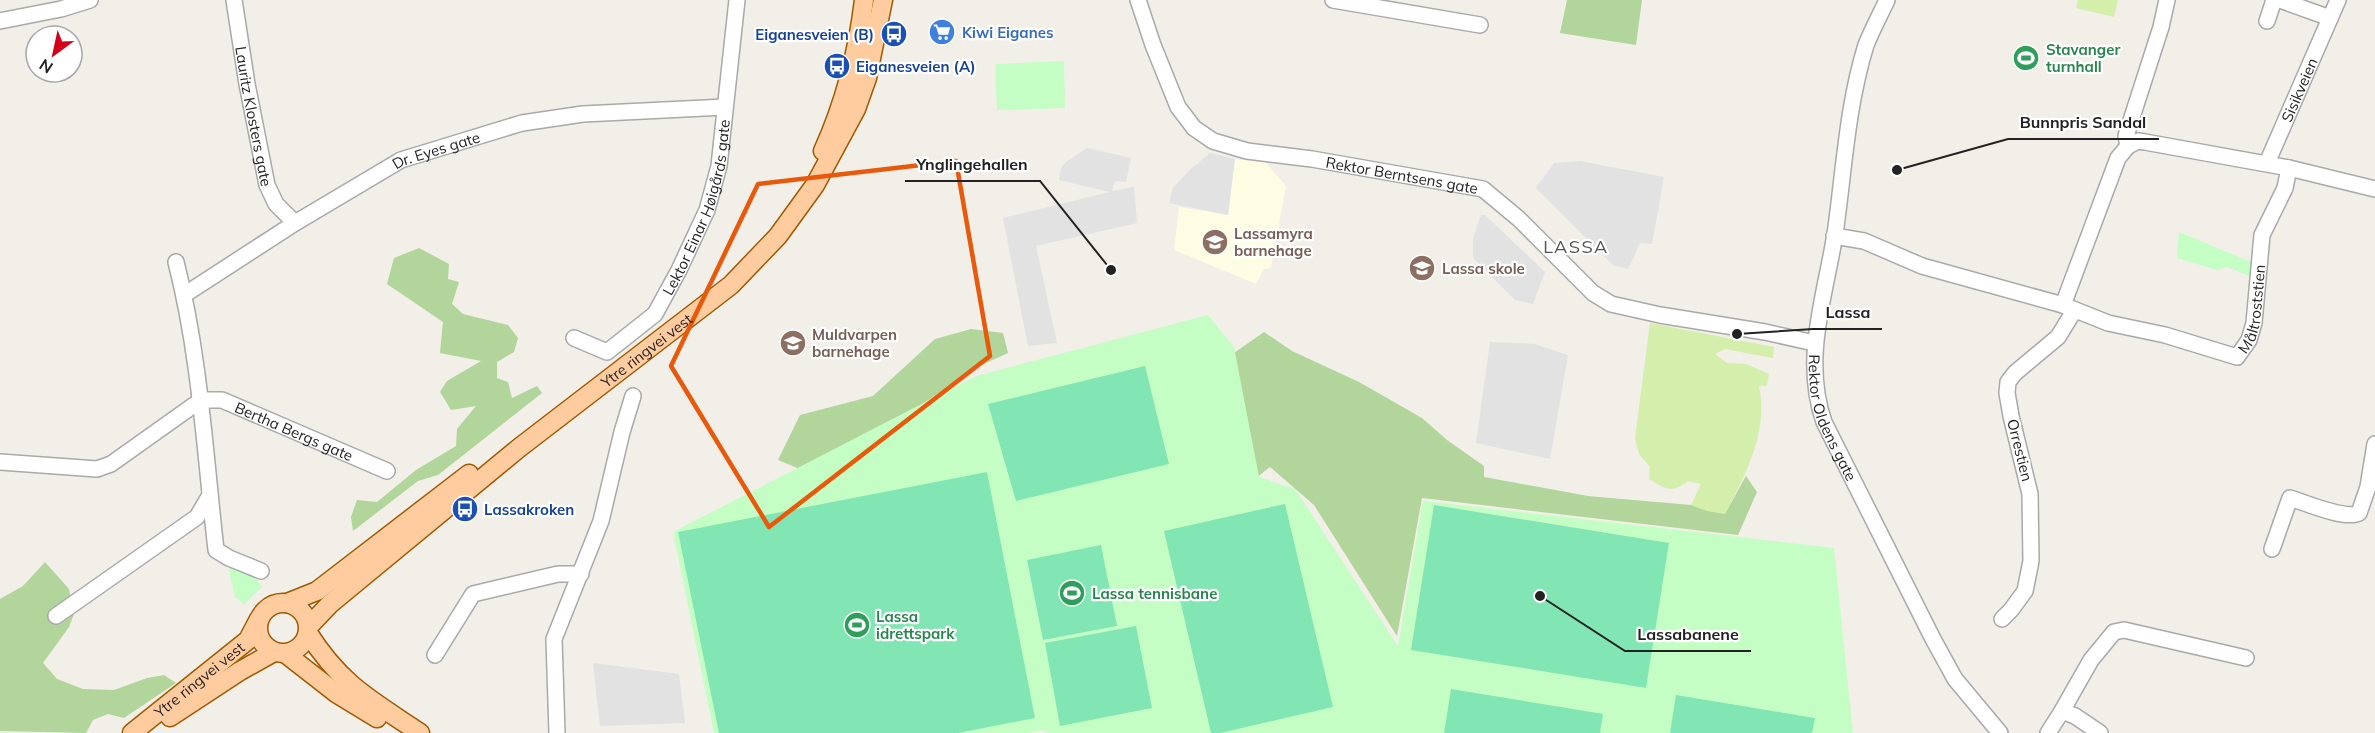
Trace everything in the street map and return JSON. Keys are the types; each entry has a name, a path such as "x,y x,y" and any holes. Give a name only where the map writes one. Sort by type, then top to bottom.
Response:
{"main road":[{"name":"Ytre ringvei vest","path":"287,603 316,591 721,281 763,242 783,218 806,183 825,145 849,72 864,0"},
{"name":"Ytre ringvei vest","path":"309,630 330,604 519,448 731,285 778,236 815,185 856,109 874,47 883,0"},
{"path":"411,733 364,711 260,640 259,619 270,606 287,603 299,608 305,615 309,630 322,656 345,681 367,699 420,733"},
{"name":"Ytre ringvei vest","path":"132,733 248,640 259,619"},
{"path":"280,653 294,651 302,646 309,630"},
{"name":"Ytre ringvei vest","path":"146,733 231,676 280,653"}],"street":[{"path":"0,21 61,9 90,0"},
{"name":"Lauritz Klosters gate","path":"234,0 247,84 267,185 276,204 295,223"},
{"name":"Lektor Einar Høigårds gate","path":"574,338 607,352 648,321 662,304 706,210 719,166 737,0"},
{"name":"Rektor Berntsens gate","path":"1138,0 1178,107 1194,128 1213,141 1247,151 1333,162 1484,189 1519,219 1593,292 1611,304 1814,343"},
{"path":"1333,0 1480,26"},
{"name":"Rektor Oldens gate","path":"1887,0 1867,44 1855,86 1834,236 1814,343 1816,395 1824,422 1944,659 1956,679 2000,733"},
{"name":"Orrestien","path":"2002,619 2025,591 2031,561 2030,494 2011,416 2007,393 2008,382 2015,373 2058,337 2118,158 2128,146 2126,136 2161,27 2167,0"},
{"path":"2267,21 2274,0"},
{"path":"2280,0 2330,18"},
{"name":"Sisikveien","path":"2267,164 2338,0"},
{"name":"Dr. Eyes gate","path":"184,295 295,223 400,160 522,123 594,113 725,107"},
{"path":"2128,146 2138,141 2145,142 2289,168 2375,189"},
{"name":"Måltroststien","path":"2069,308 2108,323 2165,335 2237,357 2249,340 2254,323 2262,235 2285,188 2289,168"},
{"path":"1834,236 1864,241 1922,266 2069,308"},
{"path":"176,262 184,295 201,400 216,550 261,572"},
{"path":"557,733 554,639 601,521 633,396"},
{"path":"0,462 97,470 111,464 201,400"},
{"name":"Bertha Bergs gate","path":"201,400 222,400 387,471"},
{"path":"2272,549 2290,498 2353,516 2359,513 2368,487 2375,444"},
{"path":"56,616 197,518 210,495"},
{"path":"435,655 473,594 558,574 581,574"},
{"path":"2048,733 2091,660 2114,632 2124,630 2246,658"},
{"path":"2062,711 2075,716 2100,733"}],"highlighted area":[{"path":"956,161 990,356 769,527 671,366 758,184"}],"shaded area":[{"path":"1087,148 1131,158 1126,182 1115,181 1112,191 1134,187 1137,223 1036,246 1057,343 1028,346 1003,218 1110,192 1059,180 1061,168 1066,162"},
{"path":"1210,153 1235,159 1228,215 1169,203 1173,188"},
{"path":"1235,159 1265,162 1286,186 1271,268 1264,269 1256,284 1174,250 1179,207 1228,215"},
{"path":"1580,161 1664,177 1652,244 1640,243 1628,269 1613,265 1536,188 1554,163"},
{"path":"1481,215 1485,215 1545,272 1533,304 1515,300 1473,258 1473,239"},
{"path":"1490,342 1535,344 1568,355 1550,459 1476,443"},
{"path":"593,663 679,674 685,723 600,726"}],"green space":[{"path":"1567,0 1642,0 1636,45 1560,33"},
{"path":"2078,0 2118,0 2114,17 2076,8"},
{"path":"1064,61 1065,108 997,110 995,64"},
{"path":"2179,232 2253,263 2252,277 2227,267 2217,270 2177,258"},
{"path":"419,248 449,264 448,279 459,282 452,304 463,314 508,325 518,338 514,352 497,362 497,378 508,382 512,398 537,386 542,393 438,475 418,481 353,531 351,517 357,500 377,502 416,470 456,446 457,429 476,406 451,410 440,392 447,381 481,361 440,353 443,322 387,284 394,258"},
{"path":"1208,315 1234,347 1259,477 1295,489 1398,646 1423,501 1834,548 1853,733 1048,733 1043,730 1027,733 714,733 673,532 976,376"},
{"path":"1650,323 1774,347 1773,358 1725,349 1715,354 1727,363 1746,364 1769,374 1767,385 1759,386 1761,420 1753,453 1725,514 1708,512 1691,505 1701,484 1688,481 1677,488 1668,489 1649,479 1650,467 1639,454 1635,438"},
{"path":"971,329 1003,333 1008,353 971,370 819,477 778,460 800,415 873,396 935,339"},
{"path":"1264,332 1292,351 1359,382 1422,418 1447,440 1484,466 1484,477 1588,496 1691,505 1725,514 1746,476 1757,492 1738,535 1422,498 1397,636 1314,505 1270,467 1234,495 1224,360"},
{"path":"1145,366 1169,464 1016,501 988,404"},
{"name":"Lassa idrettspark","path":"987,472 1035,718 958,733 719,733 678,532"},
{"path":"1285,504 1333,707 1220,733 1211,733 1164,531"},
{"path":"1434,505 1669,543 1646,688 1411,650"},
{"name":"Lassa tennisbane","path":"1101,545 1117,626 1043,640 1027,560"},
{"path":"45,562 69,589 74,614 69,627 43,663 57,679 83,689 114,690 147,678 164,675 176,683 124,718 108,714 93,720 86,733 0,731 0,599 23,586"},
{"path":"227,562 253,573 262,587 244,604 235,597"},
{"path":"1136,626 1152,708 1060,726 1045,643"},
{"path":"1451,689 1603,714 1600,733 1444,733"},
{"path":"1676,695 1815,718 1812,733 1670,733"}],"place":[{"name":"Kiwi Eiganes","path":"942,32"},
{"name":"Eiganesveien (B)","path":"894,34"},
{"name":"Stavanger turnhall","path":"2026,58"},
{"name":"Eiganesveien (A)","path":"837,66"},
{"name":"Bunnpris Sandal","path":"1897,170"},
{"name":"Lassamyra barnehage","path":"1215,242"},
{"name":"Lassa skole","path":"1422,268"},
{"name":"Ynglingehallen","path":"1111,270"},
{"name":"Lassa","path":"1737,334"},
{"name":"Muldvarpen barnehage","path":"793,343"},
{"name":"Lassakroken","path":"465,509"},
{"name":"Lassa tennisbane","path":"1072,593"},
{"name":"Lassabanene","path":"1540,596"},
{"name":"Lassa idrettspark","path":"857,625"}],"district":[{"name":"LASSA","path":"1576,246"}]}
